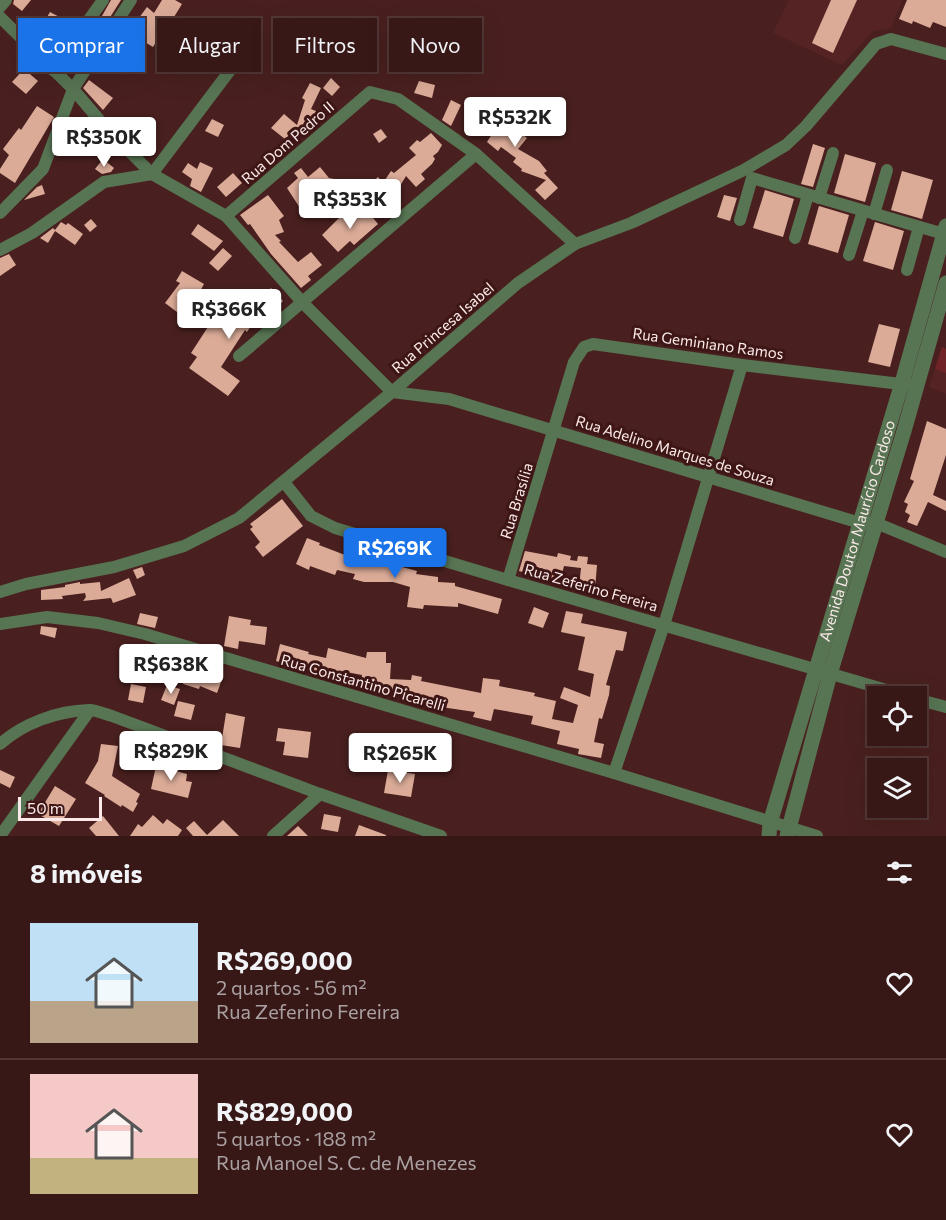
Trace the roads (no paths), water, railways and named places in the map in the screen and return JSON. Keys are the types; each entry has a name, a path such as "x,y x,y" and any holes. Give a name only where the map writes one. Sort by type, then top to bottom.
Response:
{"street":[{"path":"0,8 6,0"},
{"path":"90,18 103,0"},
{"path":"0,213 43,169 73,89 131,0"},
{"path":"0,17 18,35"},
{"name":"Rua Princesa Isabel","path":"0,592 26,584 114,567 184,546 240,519 518,283 575,244 631,223 693,194 744,170 786,145 806,126 870,50 881,41 896,40 946,54"},
{"path":"55,72 152,174 226,216 303,303 392,392"},
{"path":"0,250 32,233 104,182 152,174 229,72"},
{"name":"Rua Dom Pedro II","path":"226,216 369,92 398,99 476,154"},
{"path":"795,238 833,153"},
{"path":"240,356 476,154 575,244"},
{"path":"849,255 887,170"},
{"path":"740,220 752,178 919,227 945,230"},
{"path":"907,270 919,227"},
{"name":"Avenida Doutor Maurício Cardoso","path":"788,832 823,672 860,523 909,385 940,285 945,230"},
{"name":"Rua Geminiano Ramos","path":"555,430 574,362 584,347 593,344 909,385"},
{"path":"614,773 664,625 742,365"},
{"name":"Avenida Doutor Maurício Cardoso","path":"770,829 876,524 909,385"},
{"name":"Rua Adelino Marques de Souza","path":"392,392 449,399 860,523 876,524 946,552"},
{"name":"Rua Brasília","path":"508,580 555,430"},
{"name":"Rua Zeferino Fereira","path":"284,482 311,516 335,528 872,686"},
{"name":"Rua Constantino Picarelli","path":"0,624 47,617 98,623 156,638 614,773 770,829 817,836"},
{"path":"927,702 946,707"},
{"path":"0,744 10,735 45,718 90,710 182,741 320,794 441,836"},
{"path":"0,836 90,710"},
{"path":"273,836 320,794"}]}
